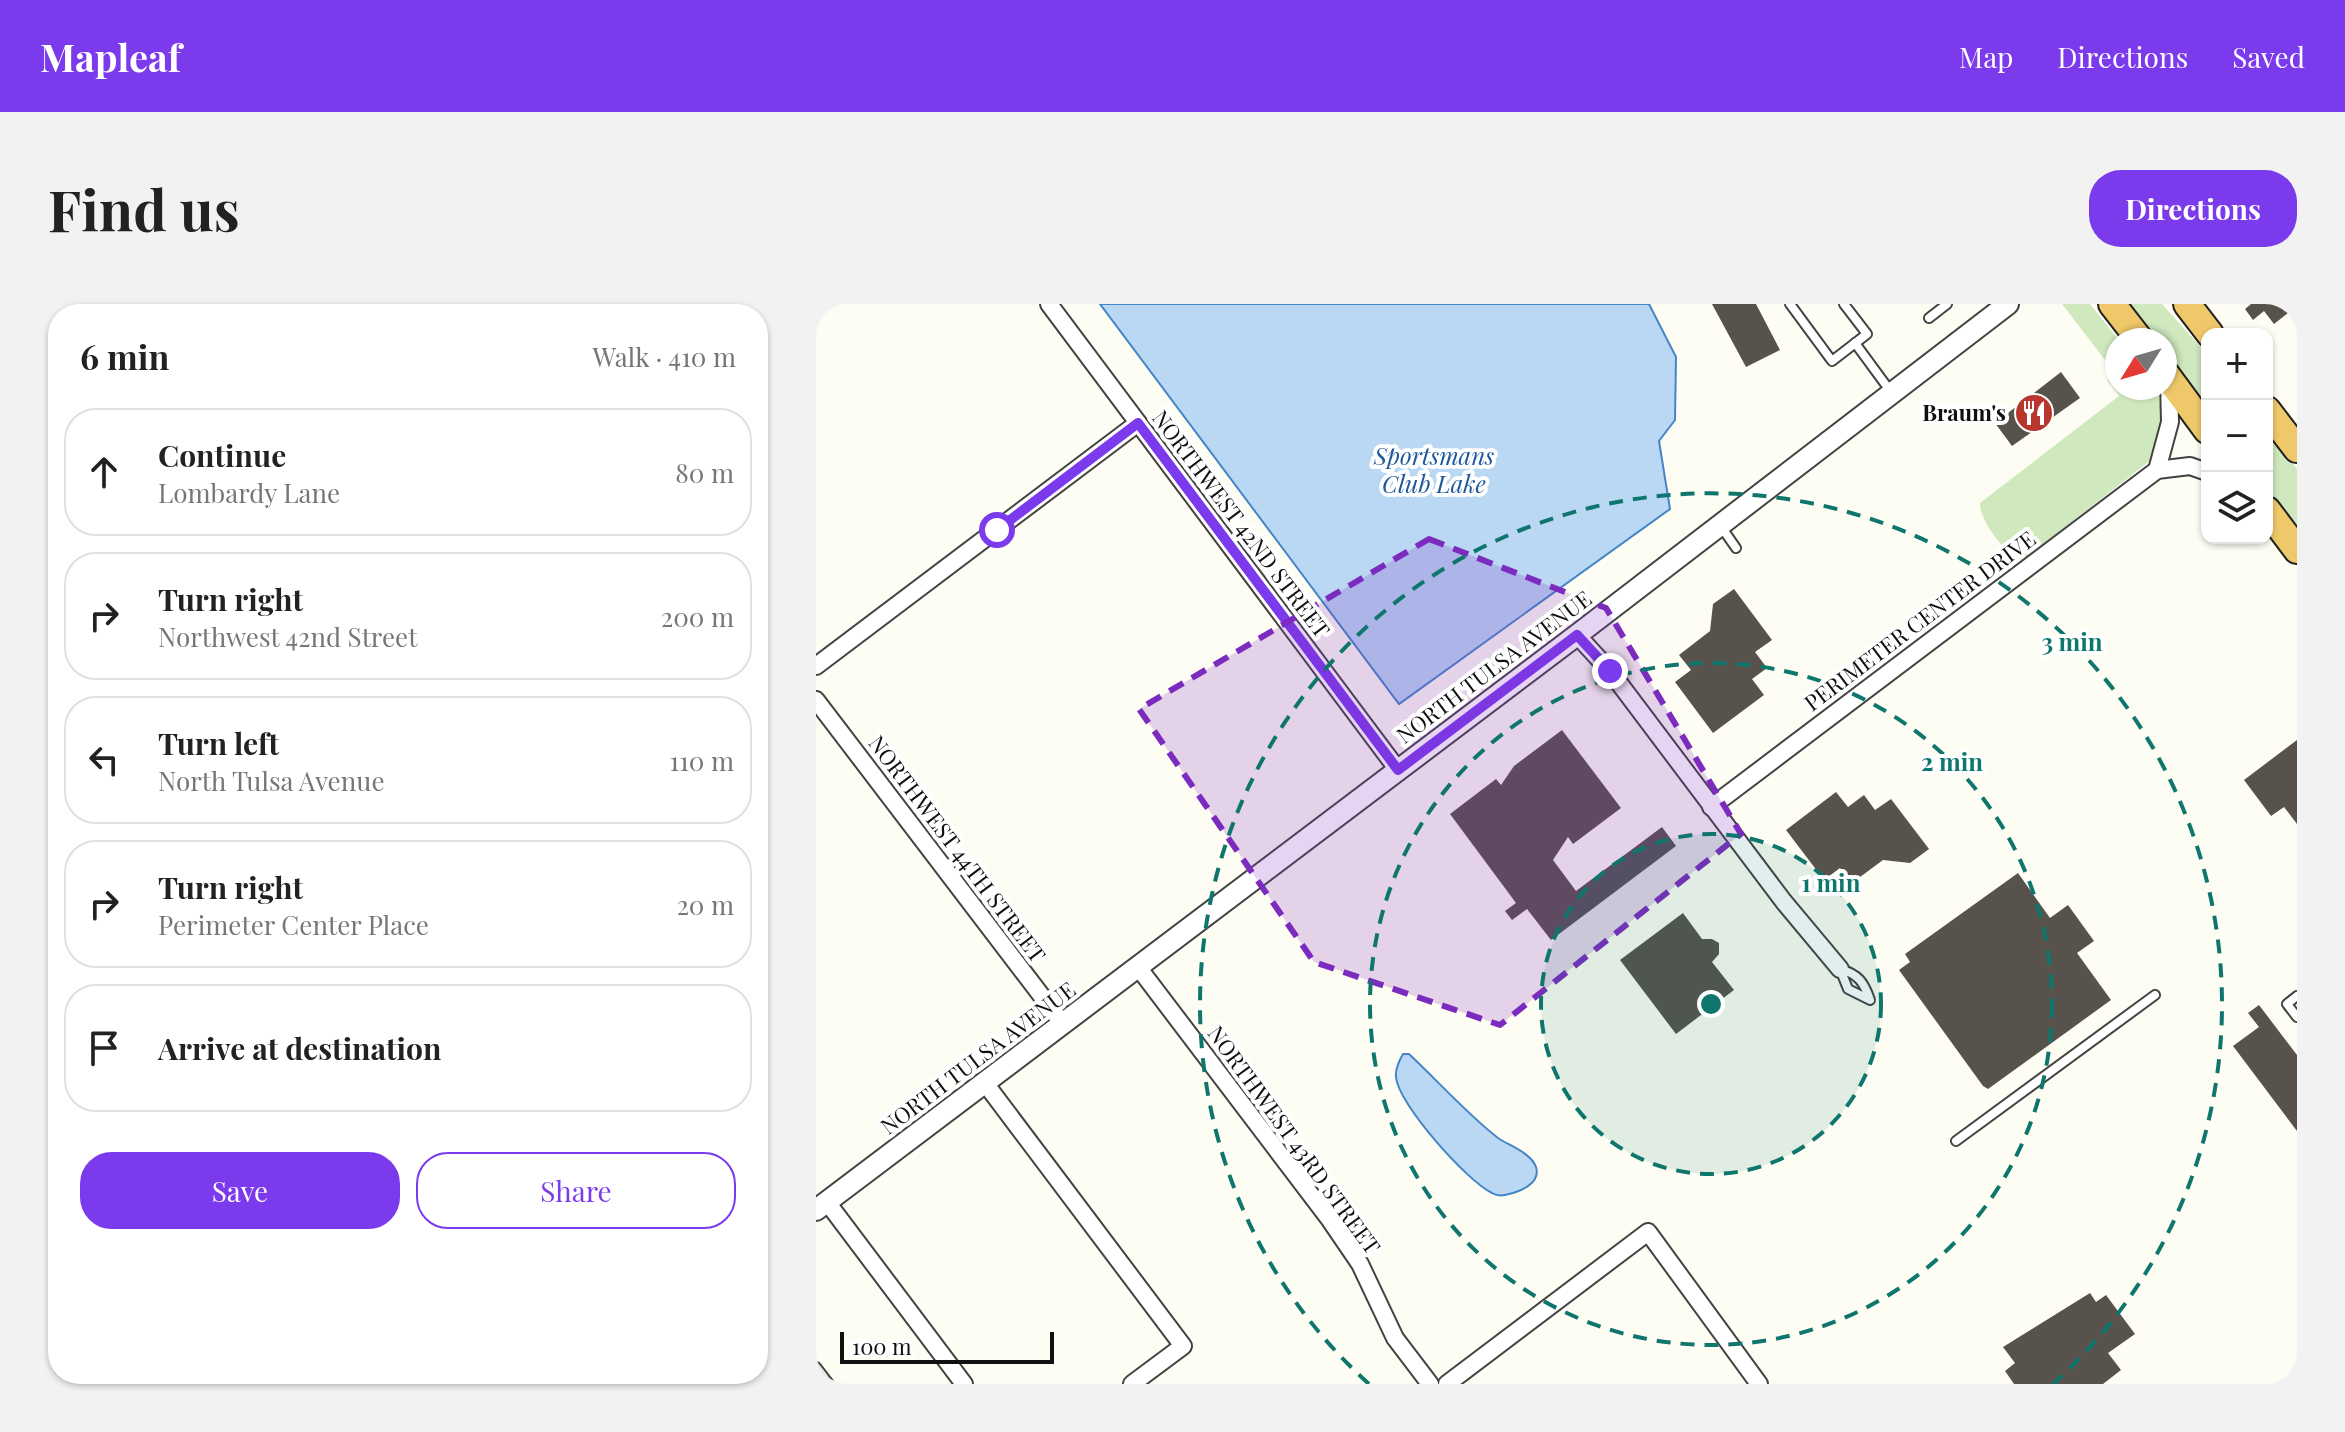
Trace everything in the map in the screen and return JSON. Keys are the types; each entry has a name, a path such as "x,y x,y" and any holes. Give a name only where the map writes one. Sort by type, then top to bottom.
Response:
{"highway":[{"path":"2112,304 2131,328"},
{"path":"2187,304 2205,328"},
{"path":"2177,389 2201,422"},
{"path":"2273,418 2297,449"},
{"path":"2273,518 2297,550"}],"street":[{"name":"NORTHWEST 42ND STREET","path":"1049,304 1398,770"},
{"name":"NORTH TULSA AVENUE","path":"822,1206 1577,635 2008,304"},
{"path":"2169,400 2170,422 2157,470 2190,466 2201,470"},
{"path":"816,666 1138,423"},
{"name":"PERIMETER CENTER DRIVE","path":"1711,807 2157,470"},
{"path":"1577,635 1610,671 1784,902 1840,969"},
{"name":"NORTHWEST 44TH STREET","path":"816,700 1063,1024"},
{"name":"NORTHWEST 43RD STREET","path":"1138,967 1330,1220 1360,1264 1395,1338 1430,1384"},
{"path":"985,1083 1183,1346 1132,1384"},
{"path":"822,1206 964,1384"},
{"path":"1447,1384 1648,1232 1759,1384"}],"lane":[{"path":"1790,304 1832,361 1867,334 1844,304"},
{"path":"1929,318 1947,304"},
{"path":"1855,343 1892,393"},
{"path":"1719,525 1736,548"},
{"path":"1956,1141 2155,995"},
{"path":"2297,996 2287,1004 2297,1017"},
{"path":"816,1367 829,1384"}],"highlighted area":[{"path":"1429,539 1606,608 1741,834 1500,1025 1314,962 1139,709"}],"green space":[{"path":"2062,304 2090,304 2109,328 2105,328 2105,360"},
{"path":"2126,304 2162,304 2201,347 2201,403 2177,371 2177,328 2144,328"},
{"path":"2114,400 2159,400 2163,423 2152,459 2023,560 2009,552 1995,536 1984,519 1980,503"},
{"path":"2273,438 2297,469 2297,531 2273,499"}],"water":[{"name":"Sportsmans Club Lake","path":"1100,304 1649,304 1676,357 1675,420 1659,441 1670,509 1399,704"},
{"path":"1403,1054 1409,1054 1498,1138 1530,1158 1537,1173 1533,1182 1519,1191 1498,1195 1467,1174 1435,1141 1408,1105 1396,1077"}],"building":[{"path":"1712,304 1756,304 1780,350 1746,367"},
{"path":"2251,304 2297,306 2274,324 2264,311 2253,320 2245,309"},
{"name":"Braum's","path":"2061,372 2080,398 2012,446 1995,423"},
{"path":"1734,589 1772,640 1755,652 1767,668 1752,679 1764,695 1713,733 1675,682 1691,670 1679,655 1710,631 1713,604"},
{"path":"1562,730 1621,808 1573,844 1568,837 1553,860 1576,891 1662,827 1676,846 1551,940 1527,909 1512,920 1505,911 1516,903 1450,814 1496,779 1501,785 1514,766"},
{"path":"2297,740 2297,824 2284,807 2271,816 2244,780"},
{"path":"1836,792 1848,807 1864,795 1875,810 1891,799 1929,849 1910,863 1883,860 1852,883 1840,868 1824,880 1786,830"},
{"path":"2018,873 2050,918 2068,905 2094,941 2077,953 2111,1000 1988,1089 1899,970 1910,962 1905,954"},
{"path":"1683,913 1702,939 1719,943 1719,954 1712,962 1734,990 1676,1034 1620,960"},
{"path":"2259,1005 2297,1055 2297,1131 2233,1046 2259,1027 2248,1013"},
{"path":"2090,1293 2096,1302 2106,1295 2135,1334 2108,1353 2121,1370 2103,1384 2014,1384 2005,1371 2015,1363 2003,1347"}],"place":[{"name":"Braum's","path":"2034,413"}],"route":[{"path":"997,530 1138,423 1398,770 1577,635 1610,671"}]}
